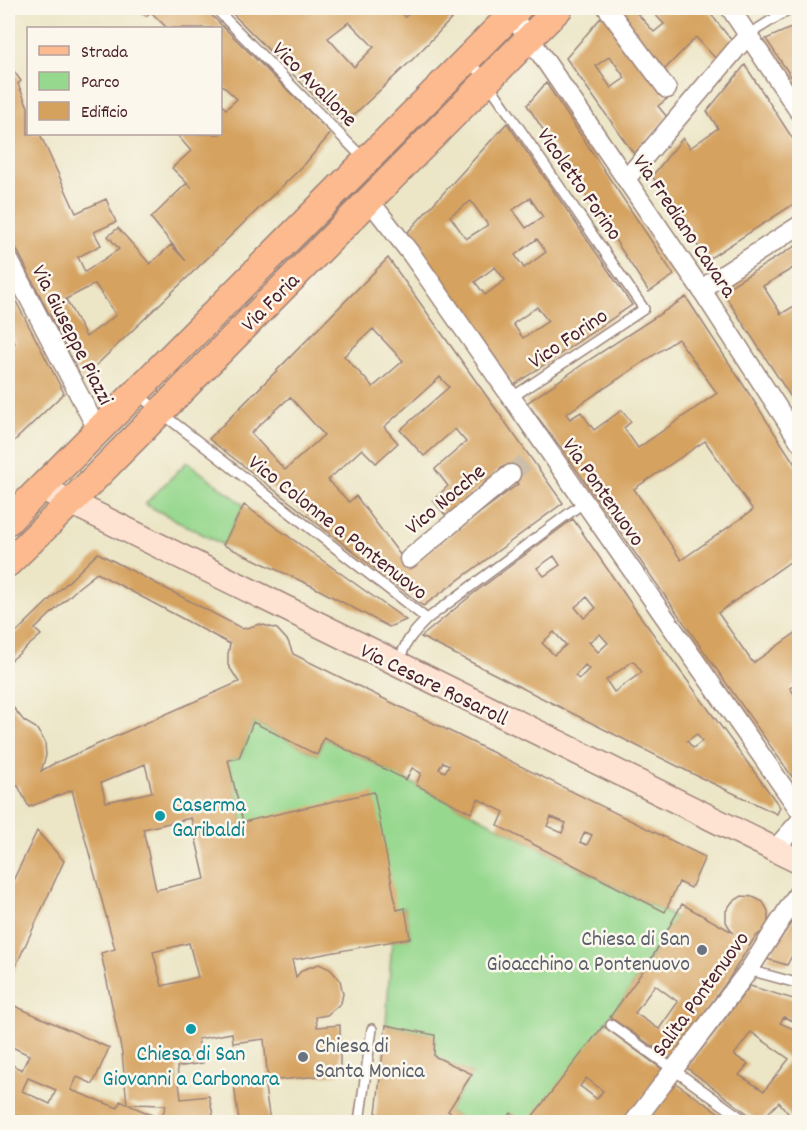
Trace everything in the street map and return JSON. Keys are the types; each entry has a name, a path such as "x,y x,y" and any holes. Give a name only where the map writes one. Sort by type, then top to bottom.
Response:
{"main road":[{"name":"Via Foria","path":"8,563 559,8"},
{"name":"Via Foria","path":"8,521 514,11"},
{"name":"Via Cesare Rosaroll","path":"42,488 800,862"}],"street":[{"path":"607,8 667,89"},
{"path":"730,8 800,113"},
{"name":"Via Foria","path":"514,11 529,38"},
{"path":"626,179 748,35"},
{"name":"Via Frediano Cavara","path":"529,38 701,289 800,442"},
{"name":"Via Pontenuovo","path":"369,200 412,255 511,398 537,452 583,503 800,812"},
{"path":"701,289 800,225"},
{"name":"Via Giuseppe Piazzi","path":"8,258 98,431"},
{"name":"Vico Nocche","path":"409,559 511,474"},
{"path":"774,849 800,821"},
{"name":"Salita Pontenuovo","path":"634,1122 749,970 800,890"}],"lane":[{"name":"Vico Avallone","path":"215,8 365,160"},
{"path":"748,35 790,8"},
{"name":"Vicoletto Forino","path":"466,58 486,80 644,309"},
{"name":"Vico Forino","path":"511,398 644,309"},
{"name":"Vico Colonne a Pontenuovo","path":"135,392 428,619 583,503"},
{"path":"400,666 402,650 408,638 428,619"},
{"path":"749,970 800,984"},
{"path":"611,1025 747,1122"},
{"path":"359,1122 372,1029"}],"green space":[{"path":"187,462 244,505 223,545 145,504"},
{"path":"253,722 317,755 324,738 675,917 642,971 606,1023 528,1122 511,1114 504,1122 465,1122 448,1111 472,1074 434,1056 434,1035 386,1025 392,941 410,938 405,908 397,910 243,822 228,760 239,758"}],"building":[{"path":"136,8 204,8 331,133 304,165 82,379 8,232 8,63 21,81 18,84 27,105 27,135 40,135 76,213 106,199 116,222 94,232 101,245 78,257 85,272 119,249 108,236 118,228 150,264 171,245 186,261 151,218 187,183 172,168 191,151 178,136 222,135 222,105 226,109 237,99 222,85 222,27 166,27 151,12 146,16","holes":["95,284 116,315 86,337 66,299"]},
{"path":"227,8 397,8 405,17 416,8 462,8 413,59 343,125","holes":["349,22 374,47 354,67 328,38"]},
{"path":"615,8 643,8 637,13 654,32 664,24 649,8 706,8 732,41 716,59 696,37 661,73"},
{"path":"605,13 668,98 658,106 667,117 634,154 566,58","holes":["610,56 625,78 611,88 596,66"]},
{"path":"800,24 800,90 766,39"},
{"path":"745,65 800,150 800,200 707,260 652,176 683,138 690,148 718,128 707,111"},
{"path":"546,83 674,275 649,292 527,105"},
{"path":"507,123 632,305 514,385 406,234","holes":["530,198 543,217 526,228 513,210","471,201 488,225 466,239 450,216","537,239 546,252 524,268 515,255","495,267 505,280 485,295 475,282","537,307 548,321 523,338 513,324"]},
{"path":"800,243 800,264 763,286 781,314 794,306 800,317 800,411 722,291"},
{"path":"388,258 563,503 423,606 209,439","holes":["373,329 403,361 373,387 344,356","440,377 449,387 400,430 424,456 455,429 466,442 435,469 448,486 433,500 446,516 504,466 518,484 421,557 410,568 356,496 349,502 328,480 362,449 376,463 398,443 384,427","290,397 324,435 285,470 251,433"]},
{"path":"8,286 64,393 8,447 8,346 15,343 8,328"},
{"path":"686,297 800,472 800,566 794,559 718,613 753,663 800,630 800,681 790,688 800,702 800,788 564,452 527,403","holes":["678,339 717,393 638,448 624,428 631,422 622,410 594,430 581,412 570,419 566,414","705,441 753,510 681,560 634,489"]},
{"path":"244,505 406,620 389,627 312,586 223,545"},
{"path":"573,519 632,605 780,807 777,814 421,637 474,593","holes":["554,556 560,565 544,576 537,568","587,597 596,608 584,618 575,607","554,632 566,645 554,655 542,643","600,634 608,643 598,652 589,642","633,661 642,672 614,692 606,680","585,665 589,669 579,679 575,676","697,734 702,741 693,748 687,741"]},
{"path":"98,553 243,629 260,624 277,629 288,641 293,654 705,857 691,888 679,882 665,912 498,826 504,812 478,799 471,813 416,785 421,773 412,768 406,780 324,738 317,755 253,722 239,758 228,760 243,822 374,792 397,910 405,908 410,938 292,960 296,977 302,970 319,964 330,969 340,980 343,994 341,1003 327,1015 316,1017 317,1027 340,1025 340,1074 268,1081 264,1039 233,1043 232,1033 198,1039 203,1063 177,1067 181,1099 209,1096 213,1115 210,1122 33,1122 8,1112 8,1063 22,1070 29,1055 8,1045 8,1003 109,1048 93,1084 77,1077 71,1090 118,1108 120,1101 161,1119 166,1105 127,1104 122,1053 101,953 115,949 72,790 29,807 18,786 8,786 8,701 24,721 36,728 45,742 46,756 41,771 239,682 228,665 230,644 97,573 35,629 41,635 8,663 8,640","holes":["443,762 449,765 445,772 439,769","145,764 152,792 106,802 101,783","551,817 566,823 562,833 547,826","191,818 205,879 156,890 143,829","585,832 592,835 587,845 580,842","189,943 198,977 162,986 153,952","28,1078 56,1090 50,1104 22,1091"]},
{"path":"37,831 64,861 8,983 8,891"},
{"path":"742,896 753,897 763,902 768,911 768,922 763,931 755,937 728,980 671,1059 610,1017 650,961 682,904 732,932 726,922 726,911 732,902","holes":["655,985 678,1002 659,1029 635,1013"]},
{"path":"800,909 800,949 796,948 787,965 767,959"},
{"path":"750,986 800,1001 800,1024 784,1017 780,1023 800,1032 800,1122 795,1122 779,1102 759,1122 687,1068","holes":["751,1032 789,1059 764,1091 739,1075 748,1064 734,1055"]},
{"path":"386,1025 435,1035 434,1056 472,1074 448,1111 465,1122 375,1122"},
{"path":"603,1026 663,1070 623,1122 528,1122","holes":["586,1078 603,1091 597,1099 580,1086"]},
{"path":"264,1080 270,1122 239,1122 234,1084"},
{"path":"674,1082 732,1122 645,1122"},
{"path":"511,1113 524,1122 504,1122"}],"tunnel":[{"path":"511,474 530,458"}],"place":[{"name":"Caserma Garibaldi","path":"160,816"},
{"name":"Chiesa di San Gioacchino a Pontenuovo","path":"702,950"},
{"name":"Chiesa di San Giovanni a Carbonara","path":"191,1029"},
{"name":"Chiesa di Santa Monica","path":"303,1057"}]}
